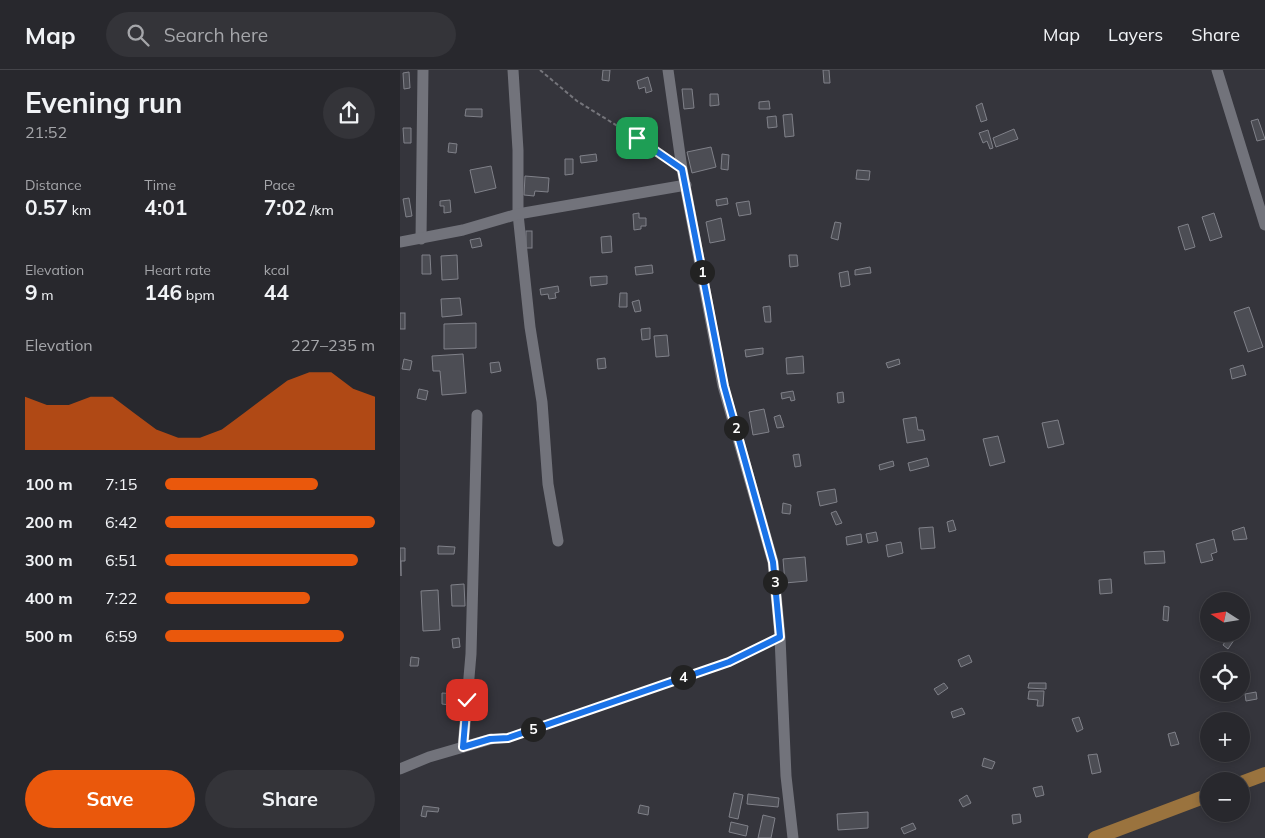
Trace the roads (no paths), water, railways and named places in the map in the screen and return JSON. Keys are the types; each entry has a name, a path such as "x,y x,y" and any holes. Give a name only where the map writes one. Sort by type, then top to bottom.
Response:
{"main road":[{"path":"1250,780 1265,774"},
{"path":"1095,838 1200,798"}],"street":[{"path":"421,239 423,70"},
{"path":"513,70 518,150 518,214 529,317 542,402 548,484 558,541"},
{"path":"668,70 682,169 724,386 773,562 780,637 786,776 793,838"},
{"path":"1217,70 1265,224"},
{"path":"400,242 463,230 518,214 686,185"},
{"path":"463,747 471,654 477,415"},
{"path":"400,769 429,757 490,739"}]}
